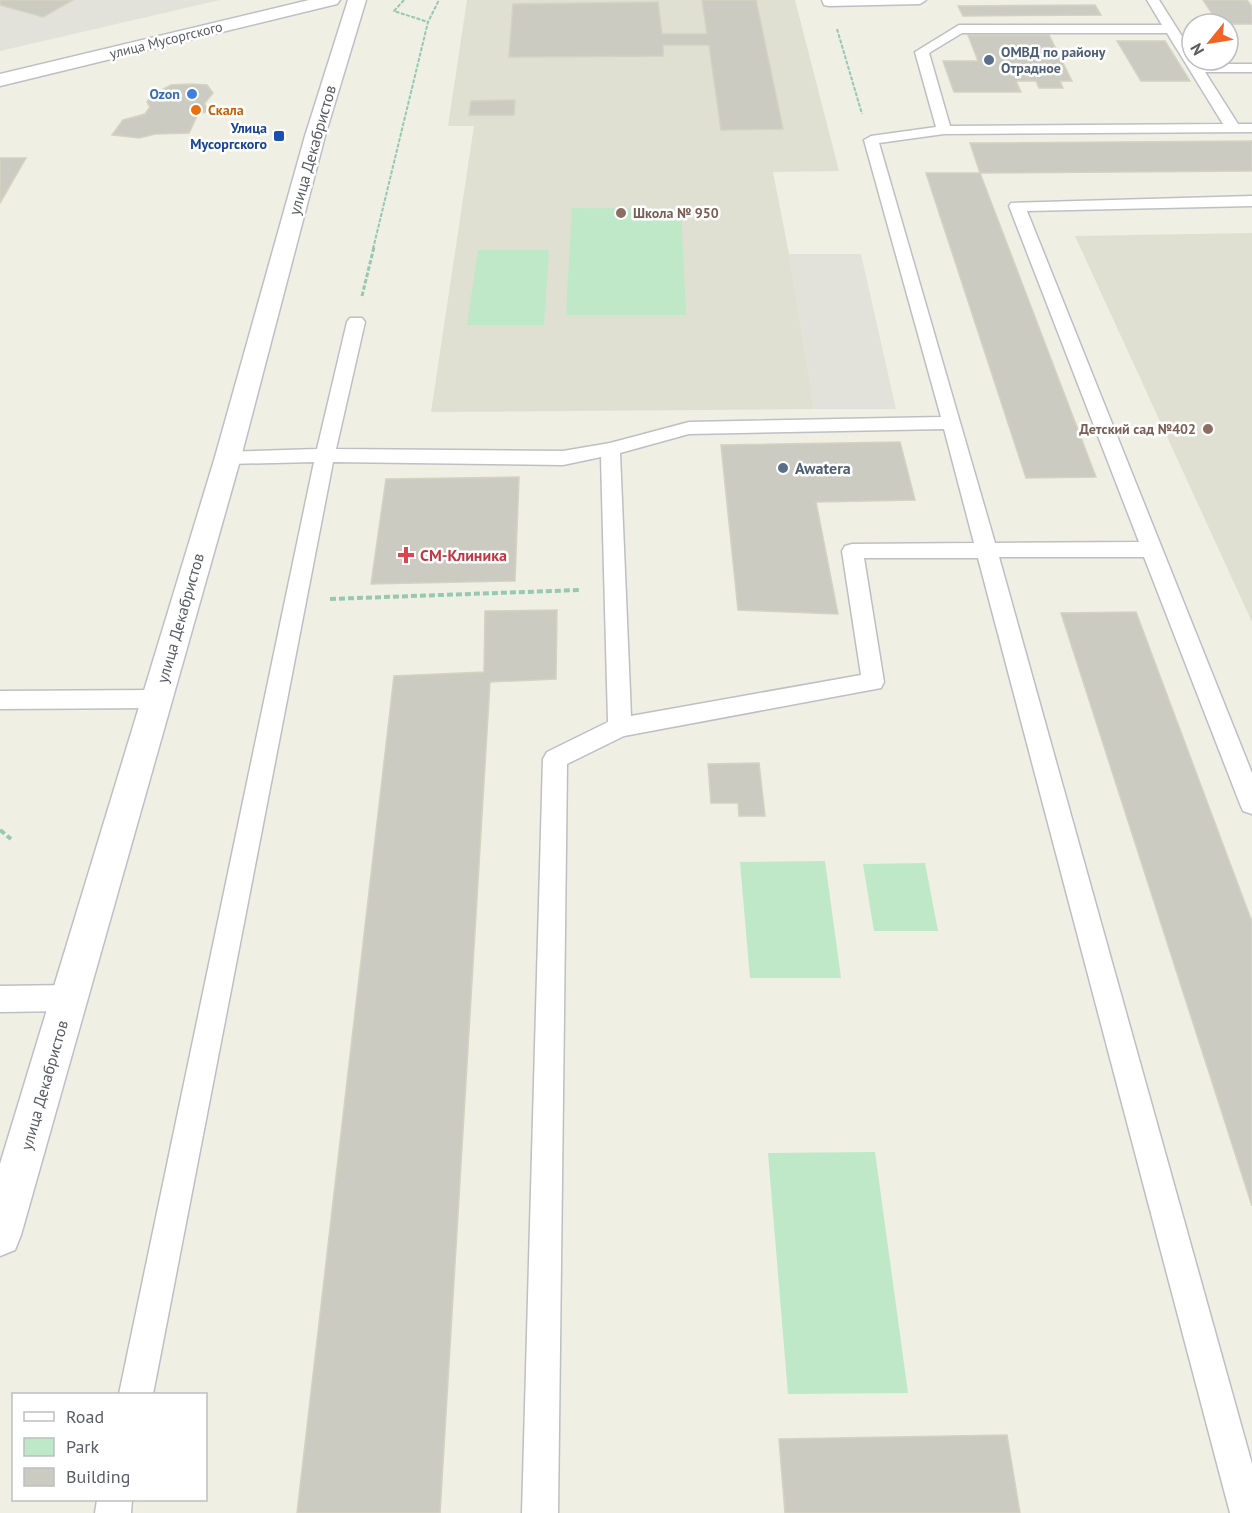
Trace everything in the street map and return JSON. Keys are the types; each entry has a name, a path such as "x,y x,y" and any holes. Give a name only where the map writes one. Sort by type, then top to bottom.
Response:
{"main road":[{"name":"улица Мусоргского","path":"0,80 331,0"},
{"name":"улица Декабристов","path":"0,1235 228,457 315,136 357,0"}],"lane":[{"path":"828,1 920,0"},
{"path":"1153,0 1180,43"},
{"path":"944,130 922,52 959,29 1171,29"},
{"path":"1198,72 1233,128"},
{"path":"1248,1513 988,549 871,140 944,130 1252,128"},
{"path":"1252,201 1017,206 1252,804"},
{"path":"136,1393 325,455 356,322"},
{"path":"228,457 325,455 563,458 610,449 689,428 952,423"},
{"path":"610,449 620,727"},
{"path":"540,1513 555,759 620,727 873,682 852,551 1152,549"},
{"path":"0,700 156,699"},
{"path":"0,999 69,998"}],"path":[{"path":"404,0 393,11 428,22"},
{"path":"356,322 428,22 439,0"},
{"path":"828,1 871,140"},
{"path":"296,600 615,589"},
{"path":"0,830 11,839"}],"shaded area":[{"path":"0,0 220,0 0,51"},
{"name":"Школа № 950","path":"467,0 795,0 839,171 773,172 814,409 431,412 474,126 448,126"},
{"name":"Детский сад №402","path":"1252,233 1252,622 1075,236"},
{"path":"789,254 861,254 896,409 814,409"}],"green space":[{"path":"572,208 681,209 686,315 566,315"},
{"path":"478,250 549,250 544,325 467,325"},
{"path":"825,861 841,978 750,978 740,862"},
{"path":"925,863 938,931 874,931 863,864"},
{"path":"875,1152 908,1393 788,1394 768,1153"}],"building":[{"path":"0,0 73,0 43,17 0,5"},
{"path":"702,0 756,0 783,129 721,130 709,45 663,45 663,56 509,57 513,4 658,2 662,34 707,34"},
{"path":"1203,0 1247,0 1252,7 1252,24 1240,24 1240,12 1211,12"},
{"path":"1095,5 1101,15 963,16 958,6"},
{"path":"968,35 1049,35 1072,81 1060,81 1063,88 1039,88 1036,81 1016,81 1021,92 954,92 943,61 978,61"},
{"path":"1117,41 1165,41 1180,65 1180,72 1184,72 1190,81 1141,81"},
{"path":"171,85 207,85 213,93 204,104 210,111 198,114 189,133 155,134 139,138 112,135 123,120 145,114 150,107 147,102 152,95"},
{"path":"515,100 514,115 469,115 471,101"},
{"path":"1252,141 1252,171 980,173 970,143"},
{"path":"0,158 26,158 0,203"},
{"path":"926,173 980,173 1096,477 1026,478"},
{"path":"900,442 915,500 816,502 838,614 738,610 721,445"},
{"path":"519,477 515,581 371,584 386,479"},
{"path":"557,610 556,679 490,682 440,1513 297,1513 394,676 484,672 485,611"},
{"path":"1136,612 1252,922 1252,1206 1061,613"},
{"path":"759,763 765,816 739,816 738,803 711,803 708,764"},
{"path":"1007,1435 1020,1513 785,1513 779,1439"}],"place":[{"name":"ОМВД по району Отрадное","path":"989,60"},
{"name":"Ozon","path":"192,94"},
{"name":"Скала","path":"196,110"},
{"name":"Улица Мусоргского","path":"279,136"},
{"name":"Школа № 950","path":"621,213"},
{"name":"Детский сад №402","path":"1208,429"},
{"name":"Awatera","path":"783,468"},
{"name":"СМ-Клиника","path":"406,555"}]}
